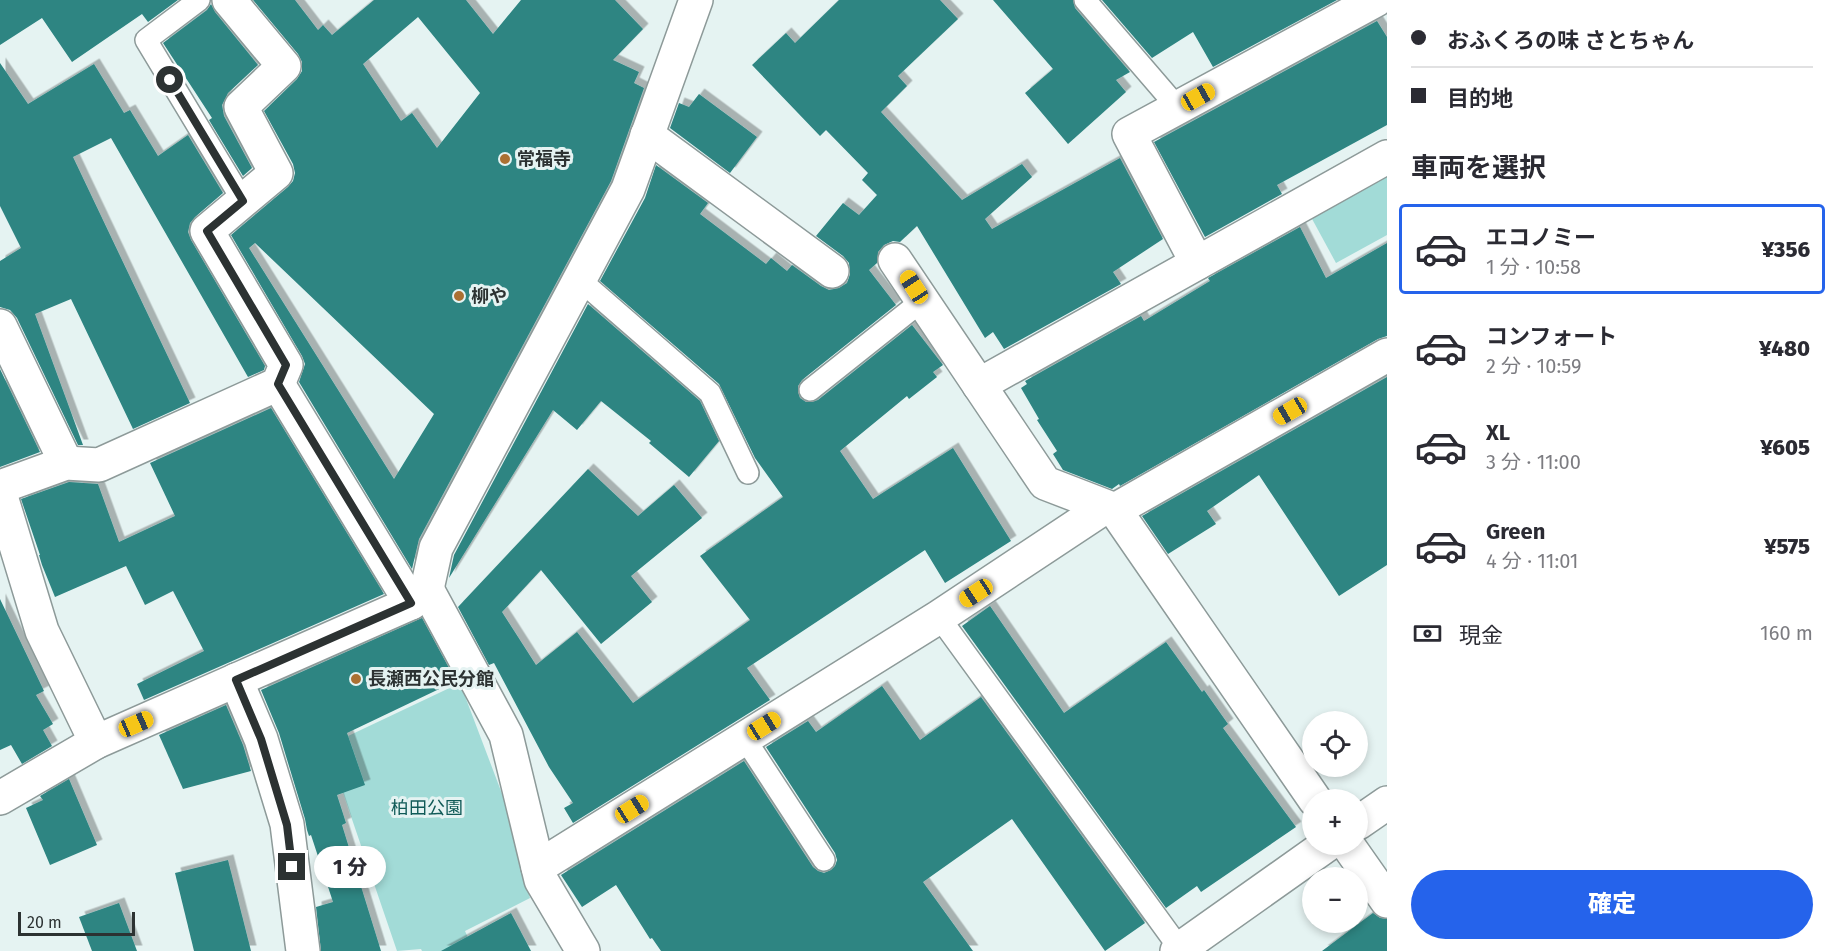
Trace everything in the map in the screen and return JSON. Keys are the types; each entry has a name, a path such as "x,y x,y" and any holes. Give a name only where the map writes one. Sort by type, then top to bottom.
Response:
{"street":[{"path":"0,487 66,463 99,465 278,384 286,365 207,231 276,173 240,107 284,66 229,0"},
{"path":"0,798 96,741 419,596 436,548 628,189 696,0"},
{"path":"1197,263 1129,134 1376,0"},
{"path":"647,135 832,271"},
{"path":"979,385 1387,157"},
{"path":"895,260 1045,483 1110,509 1307,789"},
{"path":"0,326 66,463"},
{"path":"538,867 1110,509 1387,355"},
{"path":"278,384 419,596 506,735 541,880 583,951"},
{"path":"0,493 42,631 96,741"},
{"path":"236,680 261,739 287,825 303,951"},
{"path":"1368,816 1387,802"},
{"path":"1179,950 1313,855"},
{"path":"1355,855 1387,901"}],"lane":[{"path":"199,0 146,40 243,201"},
{"path":"1084,0 1178,108"},
{"path":"580,280 710,393 748,473"},
{"path":"810,390 923,300"},
{"path":"939,617 1179,950"},
{"path":"744,739 824,860"}],"green space":[{"path":"1387,175 1387,235 1336,263 1311,217"},
{"name":"柏田公園","path":"460,683 504,799 530,898 465,931 469,940 450,951 422,951 421,949 397,951 327,746"}],"building":[{"path":"0,0 178,0 148,22 142,14 72,62 42,18 0,45"},
{"path":"253,0 295,0 318,30 323,25 332,35 374,0 466,0 493,34 521,0 615,0 643,29 613,60 639,72 634,83 644,88 611,181 419,539 412,569 299,382 305,364 302,356 231,235 293,181 295,173 293,164 264,111 297,79 302,71 302,62 298,54","holes":["418,17 480,93 437,148 412,113 401,121 363,64","255,243 434,414 394,479 249,248"]},
{"path":"839,0 940,0 958,19 898,76 907,86 881,112 962,200 1022,164 1032,177 985,219 992,229 1120,158 1163,239 1113,272 1121,284 1004,349 993,332 985,338 917,226 900,242 893,241 884,245 878,252 877,263 869,270 896,305 802,380 798,386 800,398 806,402 818,400 912,325 943,365 933,372 937,377 909,399 907,396 840,451 873,499 953,448 1011,541 945,583 925,550 747,668 770,700 573,823 564,808 573,803 549,767 494,663 489,665 458,607 588,469 638,516 674,485 702,518 631,576 652,602 601,644 541,570 502,612 536,665 577,632 633,703 750,620 700,556 783,497 755,458 719,384 600,281 645,198 656,165 708,203 700,214 766,264 771,258 787,271 792,265 829,290 847,283 850,274 849,263 816,236 843,203 859,215 877,195 862,180 868,173 826,130 820,136 752,65 786,33 795,43"},
{"path":"993,0 1073,0 1075,8 1130,72 1116,80 1126,92 1068,144 1025,93 1053,69"},
{"path":"1102,0 1337,0 1213,67 1193,32 1152,58"},
{"path":"211,4 258,65 228,93 222,105 224,116 252,168 243,176 209,120 212,118 163,43 207,10"},
{"path":"1377,21 1387,37 1387,125 1277,185 1282,194 1205,237 1154,142"},
{"path":"0,63 28,104 94,64 124,113 130,110 158,156 188,135 223,193 195,217 190,223 188,232 265,366 264,370 248,377 111,138 73,157 190,403 133,429 71,299 35,314 83,445 78,445 17,318 10,310 0,307 0,261 21,248 0,206"},
{"path":"699,94 757,137 730,173 670,128 679,103 689,107"},
{"path":"1300,227 1326,278 1387,243 1387,336 1120,486 1119,484 1112,489 1063,470 1053,454 1057,451 1037,420 1039,419 1021,388 1027,384 1025,381 1141,316 1144,321 1210,281 1208,278"},
{"path":"588,304 700,401 719,441 689,477 649,443 651,441 601,401 577,430 553,410 449,578 454,555"},
{"path":"0,369 40,452 0,467"},
{"path":"1387,377 1387,565 1339,596 1259,475 1207,511 1216,524 1168,554 1142,516"},
{"path":"271,408 384,594 144,700 137,684 204,651 173,591 145,605 126,566 55,597 21,499 69,482 98,484 119,542 175,516 150,463"},
{"path":"0,599 44,691 36,695 53,724 43,730 52,746 22,764 11,745 0,750"},
{"path":"990,606 1064,713 1166,642 1228,724 1223,728 1296,827 1201,892 1197,886 1166,908 962,626"},
{"path":"422,618 456,681 347,733 365,785 337,795 346,823 342,825 381,951 321,951 316,907 333,902 311,835 309,836 307,830 279,733 261,690"},
{"path":"882,686 920,740 981,697 1145,923 1105,951 1012,819 923,882 973,951 661,951 652,938 650,939 616,885 582,907 561,875 744,761 813,867 824,873 831,870 837,860 835,853 766,747 808,721 816,732"},
{"path":"226,705 251,771 183,789 159,735"},
{"path":"69,779 97,845 50,865 26,808 43,800 40,796"},
{"path":"228,860 251,951 194,951 175,873"},
{"path":"119,903 137,951 92,951 79,917"},
{"path":"511,913 531,951 441,951"},
{"path":"1373,913 1380,918 1387,919 1387,951 1322,951 1346,933 1368,933 1368,917"}],"place":[{"name":"常福寺","path":"505,159"},
{"name":"柳や","path":"459,296"},
{"name":"長瀬西公民分館","path":"356,679"}],"route":[{"path":"170,80 243,201 207,231 286,365 278,384 411,603 236,680 261,739 287,825 292,867"}]}
